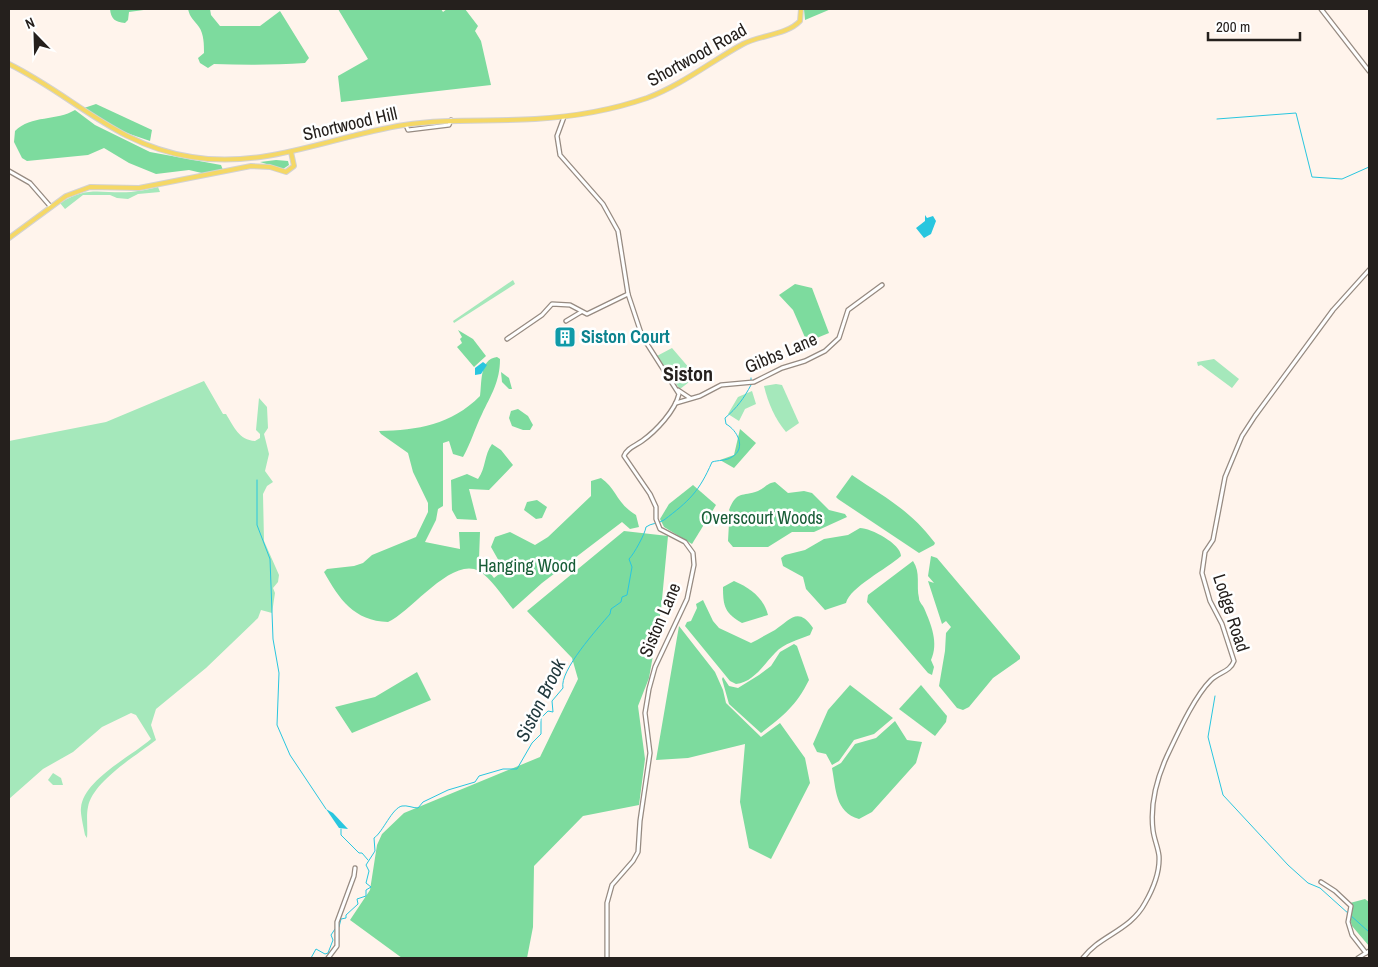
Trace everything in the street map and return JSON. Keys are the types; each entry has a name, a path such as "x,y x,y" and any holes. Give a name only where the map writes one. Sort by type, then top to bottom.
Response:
{"main road":[{"name":"Shortwood Road","path":"561,117 636,102 658,94 746,42 795,26 800,21 801,9"},
{"path":"9,64 41,82 111,129 164,151 220,160 247,160 291,152"},
{"name":"Shortwood Hill","path":"50,206 66,196 90,187 139,188 251,166 270,167 286,172 294,166 291,152 406,125 451,120 561,117"},
{"path":"9,238 50,206"}],"street":[{"path":"1321,9 1369,71"},
{"path":"561,117 557,143 564,161 596,194 618,231 628,294 645,344 678,390 690,398"},
{"path":"9,171 30,183 50,206"},
{"name":"Lodge Road","path":"1083,958 1096,944 1116,933 1132,918 1149,895 1159,869 1159,854 1153,831 1156,786 1167,757 1200,694 1212,679 1232,666 1234,661 1222,624 1210,601 1202,573 1205,552 1213,540 1220,496 1233,456 1255,416 1314,335 1346,294 1369,270"},
{"name":"Gibbs Lane","path":"676,404 700,396 721,385 754,382 782,368 805,361 826,351 839,338 848,310 882,285"},
{"path":"508,339 542,315 552,304 570,305 587,314 628,294"},
{"path":"566,321 581,312"},
{"path":"676,404 679,394 678,390"},
{"name":"Siston Lane","path":"607,958 607,903 612,885 634,861 638,852 640,821 650,753 645,713 649,689 655,667 687,599 694,564 693,553 689,546 674,535 663,531 657,523 656,507 650,494 624,456 630,448 652,433 676,404"},
{"path":"328,958 337,946 337,922 354,876 355,868"},
{"path":"1321,882 1336,891 1351,906 1348,922 1352,935 1368,952 1358,958"}],"green space":[{"path":"110,9 151,9 129,12 128,20 125,23 114,19"},
{"path":"188,9 210,9 211,15 220,26 260,26 280,11 309,58 305,63 260,65 214,64 208,68 200,63 198,58 204,53 203,36"},
{"path":"338,9 441,9 443,12 447,9 465,9 478,26 475,31 481,41 491,85 341,102 338,76 368,59"},
{"path":"804,9 831,9 805,20"},
{"path":"96,104 152,130 150,141 121,131 84,108"},
{"path":"75,110 95,125 150,152 221,165 223,170 206,174 189,170 156,174 129,163 104,148 88,155 27,161 22,158 14,142 15,131 21,126 36,120 60,116"},
{"path":"288,161 289,165 283,169 260,162"},
{"path":"158,187 160,192 138,194 128,199 110,195 83,195 65,209 60,203 70,197 87,192 131,192"},
{"path":"513,280 515,284 454,323 453,321"},
{"path":"795,284 812,288 829,333 807,342 793,310 779,295"},
{"path":"458,330 473,339 486,356 474,367 457,347 462,343 460,339 462,337"},
{"path":"672,348 690,369 688,373 693,379 680,389 655,357"},
{"name":"Hanging Wood","path":"497,357 500,359 500,367 497,382 463,457 453,454 449,441 443,443 443,506 438,509 436,520 425,542 460,549 459,532 480,532 479,559 494,578 504,570 491,547 495,537 510,532 535,545 548,537 591,496 591,481 601,478 624,506 636,515 639,527 630,529 622,522 542,583 513,609 484,574 468,568 444,578 388,622 366,618 349,607 324,572 327,569 363,563 372,555 416,537 428,512 428,503 413,472 408,453 379,431 420,427 446,420 457,414 480,396 484,367 487,362"},
{"path":"1214,359 1239,379 1232,388 1201,365 1198,366 1197,362"},
{"path":"501,372 509,378 512,389 509,389 502,382"},
{"path":"204,381 223,414 226,414 237,432 249,440 255,441 260,438 260,434 256,430 259,398 267,407 268,428 264,434 269,454 265,471 273,482 267,486 263,494 264,541 279,575 278,582 273,588 275,593 272,613 261,610 258,618 206,668 156,709 151,725 156,740 116,770 92,797 87,811 87,838 81,808 90,788 110,769 151,739 136,715 131,713 102,727 73,752 43,769 9,799 9,441 106,422"},
{"path":"782,385 799,423 786,432 772,410 764,386"},
{"path":"752,391 756,404 745,409 739,421 728,414 738,397"},
{"path":"518,409 528,416 533,425 530,430 523,430 512,426 509,418 511,411"},
{"path":"740,429 756,443 734,468 720,460 734,455"},
{"path":"492,444 501,450 513,465 489,490 469,489 477,520 457,519 452,510 451,480 467,474 478,479"},
{"path":"852,475 907,513 925,531 935,543 934,545 919,553 838,499 836,497"},
{"name":"Overscourt Woods","path":"775,482 788,493 804,491 812,493 829,510 845,514 847,517 814,532 792,532 768,547 733,547 728,541 729,523 733,518 729,510 735,499 740,495 758,491"},
{"path":"693,485 716,505 692,544 664,527 660,519 669,504"},
{"path":"537,500 547,507 542,518 536,519 524,510 527,502"},
{"path":"860,528 871,531 891,542 900,551 901,556 861,585 849,597 846,603 825,610 806,589 803,577 783,566 781,558 785,555 805,550 824,539 848,535"},
{"path":"624,531 668,536 661,610 649,678 638,706 645,759 639,805 583,816 534,866 533,927 527,958 402,958 350,920 370,890 377,845 382,834 404,813 540,757 578,679 572,658 527,611"},
{"path":"931,556 937,558 1020,656 1020,659 993,678 969,707 963,710 957,708 939,686 946,633 951,627 946,621 942,624 928,581 934,583 928,576"},
{"path":"913,561 918,575 919,599 927,614 934,640 931,660 934,667 932,675 928,673 867,602 868,595"},
{"path":"734,581 746,587 760,599 768,615 742,623 732,616 726,609 723,587"},
{"path":"703,600 713,621 719,628 751,643 798,616 808,621 813,628 810,635 783,647 748,680 736,684 730,681 685,626 687,622 691,621 697,608 696,604"},
{"path":"679,626 715,672 723,690 726,703 761,737 780,723 805,758 810,783 771,859 749,848 740,802 745,744 688,758 656,760"},
{"path":"794,644 797,646 809,680 799,697 788,710 761,733 729,704 722,679 723,677 729,686 738,688 771,666 780,652"},
{"path":"417,672 431,700 352,733 335,707 375,697"},
{"path":"850,685 893,718 874,734 854,740 839,761 832,765 826,754 817,752 813,744 828,710"},
{"path":"921,685 947,716 946,722 935,736 899,709"},
{"path":"895,721 907,740 922,742 916,763 872,812 859,819 851,816 845,811 838,799 832,768 841,763 855,744 876,738"},
{"path":"53,773 61,778 63,785 53,785 48,780"},
{"path":"1365,899 1369,902 1369,946 1352,926 1350,919 1353,907 1350,903"}],"water":[{"path":"925,215 927,218 933,216 936,221 931,234 924,238 916,228 925,221"},
{"path":"483,362 487,365 481,374 475,375 475,368"},
{"path":"326,809 333,813 348,829 339,828"}],"waterway":[{"path":"1217,119 1296,113 1312,177 1342,179 1369,167"},
{"name":"Siston Brook","path":"339,927 341,919 346,918 346,915 358,904 357,899 366,896 366,890 371,887 366,883 369,871 366,865 375,851 374,838 398,808 402,806 418,808 423,802 448,790 475,782 479,776 503,769 517,769 532,743 541,734 541,718 548,711 553,712 552,701 563,688 563,681 573,661 610,614 611,609 621,602 622,597 627,595 632,567 629,559 639,544 646,527 664,520 687,501 698,489 712,462 732,457 739,449 739,439 734,430 726,424 725,418 740,403 751,385"},
{"path":"257,480 257,525 270,559 273,639 279,673 277,725 290,755 326,809"},
{"path":"1215,696 1208,737 1223,795 1288,865 1308,883 1320,888 1369,932"},
{"path":"341,829 341,835 368,860"},
{"name":"Siston Brook","path":"311,958 316,949 325,954 328,953 333,940 331,935 335,929"}],"place":[{"name":"Siston Court","path":"565,337"}],"district":[{"name":"Siston","path":"688,374"}]}
